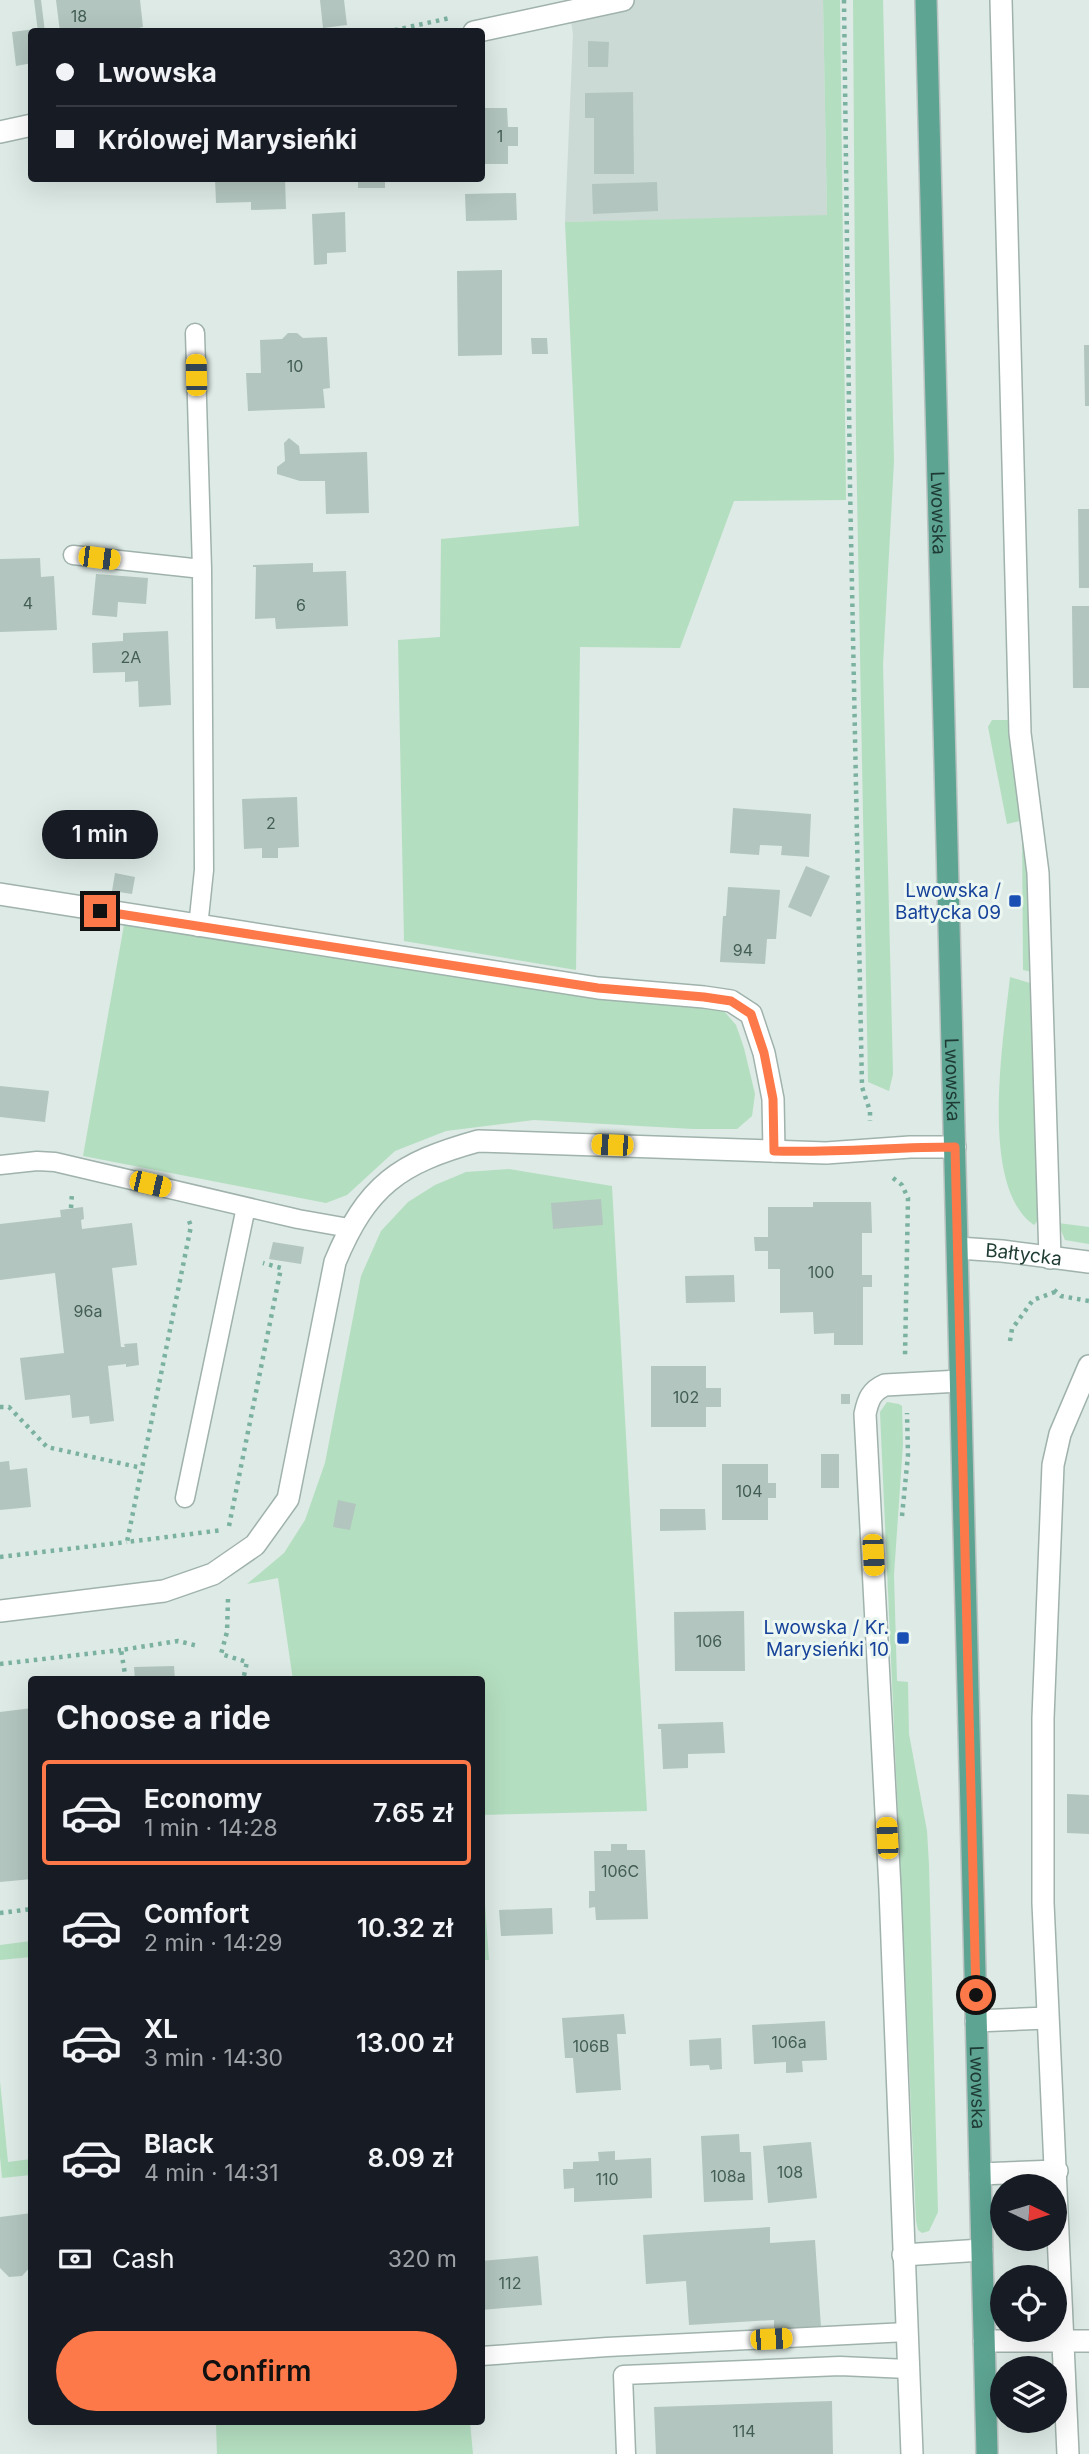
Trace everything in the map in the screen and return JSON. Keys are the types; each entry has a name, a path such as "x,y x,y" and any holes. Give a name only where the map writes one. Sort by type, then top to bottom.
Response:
{"main road":[{"name":"Lwowska","path":"926,0 987,2454"}],"street":[{"path":"485,29 556,7 623,0"},
{"path":"1001,0 1020,733 1038,873 1050,1258"},
{"path":"0,132 28,126"},
{"path":"0,894 598,988 731,1001 751,1014 764,1053 773,1099 774,1151"},
{"path":"0,1611 163,1591 213,1574 255,1545 288,1499 335,1262 349,1228 369,1198 398,1171 439,1152 478,1141 825,1153 955,1147"},
{"name":"Bałtycka","path":"958,1248 1089,1262"},
{"path":"1061,2265 1048,2018 1042,1806 1051,1502 1053,1465 1060,1434 1089,1366"},
{"path":"912,2454 890,1889 865,1414 868,1399 876,1389 885,1385 960,1381"},
{"path":"976,2021 1048,2018"},
{"path":"980,2174 1057,2171"},
{"path":"903,2255 982,2250"},
{"path":"984,2341 990,2341"},
{"path":"1067,2341 1089,2341"},
{"path":"1064,2342 1068,2454"}],"lane":[{"path":"195,333 202,569 204,870 198,927"},
{"path":"73,555 202,569"},
{"path":"0,1165 55,1162 349,1228"},
{"path":"185,1498 246,1207"},
{"path":"485,2356 907,2332"},
{"path":"626,2454 623,2375 840,2366 908,2369"}],"path":[{"path":"844,0 862,1087 870,1111 873,1174 891,1176 902,1185 908,1198 904,1333 906,1383"},
{"path":"858,1118 870,1111"},
{"path":"127,1542 191,1226 187,1216"},
{"path":"0,1557 228,1530 281,1268 256,1261"},
{"path":"1010,1341 1012,1329 1033,1300 1055,1293"},
{"path":"0,1407 9,1407 47,1447 142,1468"},
{"path":"229,1594 227,1632 221,1654 247,1662 244,1676"},
{"path":"0,1664 178,1641 198,1646"},
{"path":"121,1650 125,1676"},
{"path":"0,1913 28,1910"}],"shaded area":[{"path":"568,0 823,0 827,216 565,222 573,34"}],"green space":[{"path":"823,0 840,0 846,500 734,501 680,648 580,647 576,970 404,941 398,640 440,637 441,539 579,526 565,222 827,215"},
{"path":"853,0 883,0 894,461 883,665 893,1074 889,1091 868,1082 856,439"},
{"path":"992,720 1011,720 1024,820 1007,824 988,727"},
{"path":"1022,828 1025,829 1032,972 1023,970"},
{"path":"124,925 622,1001 723,1010 736,1025 744,1048 755,1094 752,1116 737,1129 534,1120 446,1131 395,1151 347,1195 326,1203 83,1156"},
{"path":"1010,977 1033,984 1039,1219 1034,1225 1017,1206 1006,1179 1000,1145 1000,1071"},
{"path":"509,1169 612,1186 647,1811 485,1815 485,1676 292,1676 278,1578 247,1584 284,1553 305,1520 325,1463 361,1276 381,1231 408,1202 435,1185 466,1172"},
{"path":"1058,1223 1089,1227 1089,1244 1065,1240"},
{"path":"887,1402 902,1406 903,1444 894,1575 897,1681 908,1682 909,1734 927,1831 929,1865 938,2212 929,2231 922,2233 918,2230 916,2221 880,1412"},
{"path":"485,1905 489,1960 485,1960"},
{"path":"28,1941 28,1957 0,1960 0,1945"},
{"path":"0,2081 8,2162 28,2159 28,2175 2,2178"},
{"path":"216,2425 470,2425 473,2454 217,2454"}],"building":[{"path":"34,0 41,0 44,28 38,28"},
{"path":"56,0 140,0 143,27 60,28"},
{"path":"320,0 344,0 347,25 323,28"},
{"path":"28,30 28,64 16,66 12,32"},
{"path":"588,41 609,42 608,67 588,67"},
{"path":"633,92 634,174 594,174 594,118 585,118 585,93"},
{"path":"485,108 507,108 508,127 518,127 518,146 508,146 508,164 485,164"},
{"path":"215,182 285,182 286,209 251,210 251,202 216,203"},
{"path":"358,182 385,182 385,188 358,188"},
{"path":"657,182 658,211 593,214 592,184"},
{"path":"516,193 517,220 466,221 465,194"},
{"path":"345,212 346,252 327,253 327,264 314,265 312,214"},
{"path":"502,270 502,355 458,356 457,271"},
{"path":"288,333 297,333 303,338 327,337 330,388 323,389 325,408 248,411 246,373 261,373 260,340 282,339"},
{"path":"531,338 547,338 548,354 532,354"},
{"path":"1084,345 1089,345 1089,406 1085,406"},
{"path":"289,438 299,446 300,454 367,452 369,513 326,514 325,481 300,481 277,474 277,467 285,461 284,443"},
{"path":"1078,509 1089,509 1089,588 1079,588"},
{"path":"40,558 41,577 54,576 57,630 0,632 0,559"},
{"path":"313,563 313,572 346,571 348,626 276,629 275,618 255,619 256,567 253,565"},
{"path":"96,574 148,578 146,604 118,602 117,617 92,615"},
{"path":"1072,606 1089,606 1089,688 1073,688"},
{"path":"168,631 171,705 139,707 138,681 125,682 125,672 93,673 92,643 123,641 123,633"},
{"path":"297,797 299,847 278,848 278,858 262,858 262,848 244,849 242,799"},
{"path":"733,808 811,814 809,857 781,855 782,846 760,845 759,855 730,853"},
{"path":"806,866 830,876 811,917 788,907"},
{"path":"115,873 135,877 132,894 112,891"},
{"path":"728,887 780,890 776,939 767,939 765,964 720,962"},
{"path":"0,1086 49,1091 45,1122 0,1117"},
{"path":"601,1199 603,1225 553,1229 551,1203"},
{"path":"813,1202 871,1202 872,1233 862,1233 862,1275 872,1275 872,1287 863,1287 863,1345 834,1345 834,1333 814,1334 813,1312 780,1313 780,1269 768,1269 768,1251 755,1251 754,1237 768,1237 768,1207 813,1207"},
{"path":"83,1207 82,1229 132,1223 137,1265 112,1268 121,1347 125,1347 124,1344 137,1343 139,1365 108,1366 114,1421 90,1424 89,1416 72,1418 70,1395 25,1400 20,1358 64,1353 55,1273 0,1280 0,1224 61,1217 60,1210"},
{"path":"273,1242 304,1247 301,1264 269,1259"},
{"path":"734,1275 735,1302 686,1303 685,1276"},
{"path":"651,1366 706,1366 706,1388 721,1388 721,1407 706,1407 706,1427 651,1427"},
{"path":"841,1394 850,1394 850,1404 841,1404"},
{"path":"821,1454 839,1454 839,1488 821,1488"},
{"path":"9,1461 10,1470 27,1468 31,1507 0,1510 0,1462"},
{"path":"722,1464 768,1464 768,1483 776,1483 776,1498 768,1498 768,1520 722,1520"},
{"path":"338,1500 356,1504 350,1530 333,1527"},
{"path":"660,1509 705,1509 706,1530 660,1531"},
{"path":"744,1611 745,1671 675,1671 674,1612"},
{"path":"174,1666 175,1676 135,1676 134,1667"},
{"path":"28,1708 28,1879 0,1882 0,1712"},
{"path":"723,1722 725,1753 688,1754 688,1768 663,1769 661,1729 658,1729 658,1724"},
{"path":"1067,1794 1089,1795 1089,1834 1067,1833"},
{"path":"611,1844 627,1844 627,1850 645,1850 648,1919 596,1920 595,1907 589,1908 589,1891 595,1891 594,1851 611,1851"},
{"path":"552,1908 553,1934 501,1936 499,1910"},
{"path":"624,2014 626,2034 617,2034 621,2090 576,2093 573,2058 565,2058 562,2018"},
{"path":"825,2021 827,2060 802,2061 803,2072 786,2073 786,2062 754,2064 752,2025"},
{"path":"721,2038 722,2069 710,2070 709,2065 690,2066 689,2040"},
{"path":"739,2134 740,2152 751,2152 753,2200 704,2202 701,2136"},
{"path":"811,2142 817,2198 768,2203 763,2146"},
{"path":"615,2151 615,2160 651,2158 652,2198 574,2202 574,2188 564,2189 563,2169 573,2169 573,2162 599,2161 598,2152"},
{"path":"28,2214 28,2269 22,2276 9,2277 0,2268 0,2217"},
{"path":"770,2227 770,2243 815,2240 821,2327 774,2331 774,2320 689,2325 686,2281 646,2284 643,2235"},
{"path":"538,2256 542,2305 485,2310 485,2261"},
{"path":"832,2401 833,2454 656,2454 654,2407"}],"place":[{"name":"Lwowska / Bałtycka 09","path":"1015,901"},
{"name":"Lwowska / Kr. Marysieńki 10","path":"903,1638"}],"route":[{"path":"100,911 598,988 731,1001 751,1014 764,1053 773,1099 774,1151 825,1153 955,1147 976,1995"}]}
